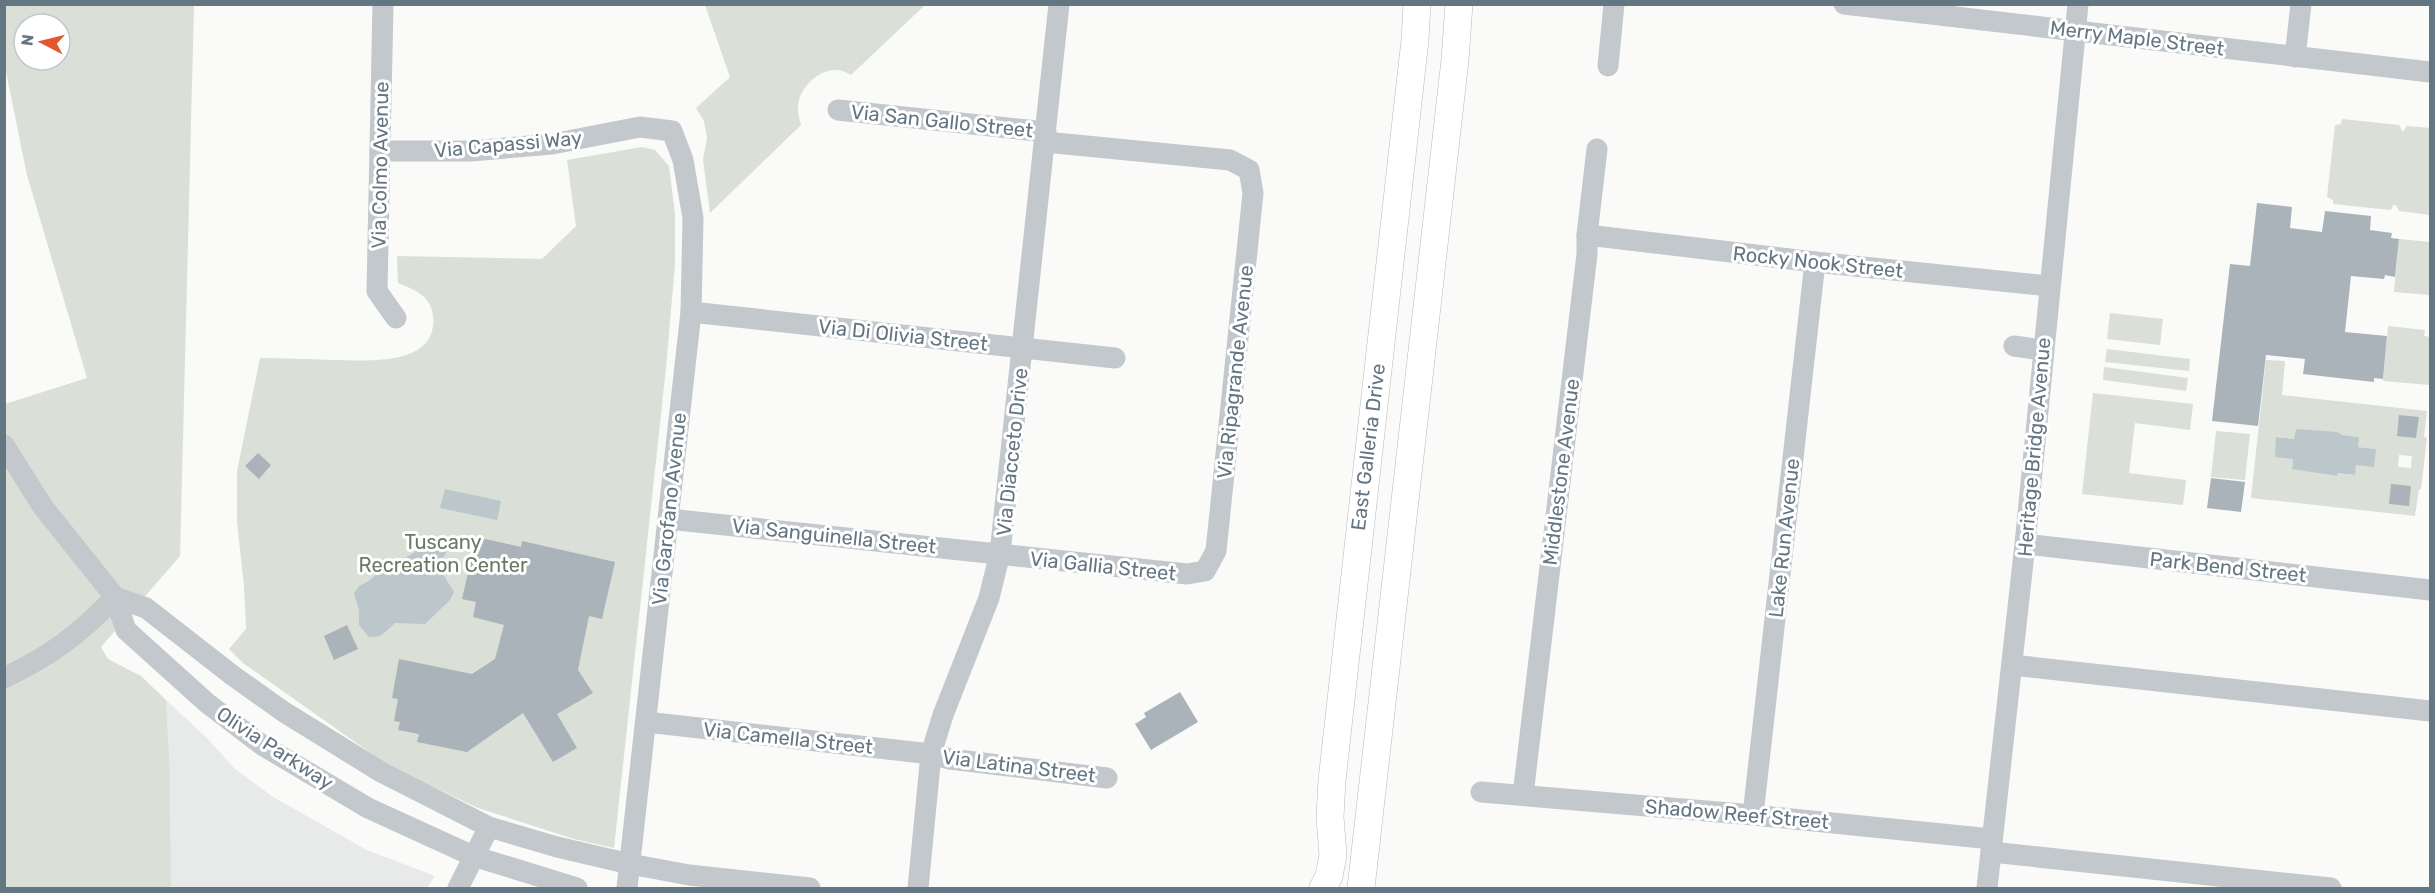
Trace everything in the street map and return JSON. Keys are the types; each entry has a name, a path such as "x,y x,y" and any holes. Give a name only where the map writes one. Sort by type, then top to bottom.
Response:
{"main road":[{"name":"East Galleria Drive","path":"1323,888 1332,865 1330,817 1332,780 1415,40 1417,4"},
{"path":"1361,888 1455,60 1459,4"}],"street":[{"name":"Via Colmo Avenue","path":"383,4 377,291 396,318"},
{"name":"Via Diacceto Drive","path":"918,888 931,754 943,715 989,598 1000,553 1059,4"},
{"path":"1608,66 1614,4"},
{"name":"Merry Maple Street","path":"1844,4 2430,72"},
{"name":"Heritage Bridge Avenue","path":"1987,888 2025,544 2042,350 2078,4"},
{"path":"2295,57 2301,4"},
{"name":"Via San Gallo Street","path":"838,110 1230,160 1249,170"},
{"name":"Via Capassi Way","path":"380,151 471,151 552,144 640,127 672,130"},
{"name":"Via Garofano Avenue","path":"627,888 691,312 693,218 683,160 672,130"},
{"name":"Middlestone Avenue","path":"1523,795 1587,254 1597,148"},
{"name":"Via Ripagrande Avenue","path":"1205,572 1216,551 1253,193 1249,170"},
{"name":"Rocky Nook Street","path":"1587,235 1815,262 2049,286"},
{"name":"Lake Run Avenue","path":"1753,814 1815,262"},
{"name":"Via Di Olivia Street","path":"691,312 1115,358"},
{"path":"2014,346 2042,350"},
{"name":"Olivia Parkway","path":"4,445 43,507 115,597 126,630 207,703 262,745 368,808 473,856 577,888"},
{"name":"Via Sanguinella Street","path":"668,519 1000,553"},
{"name":"Park Bend Street","path":"2025,544 2430,590"},
{"name":"Via Gallia Street","path":"1000,553 1016,557 1187,574 1205,572"},
{"path":"4,678 41,660 88,626 115,597"},
{"name":"Olivia Parkway","path":"115,597 146,608 284,712 371,766 489,827 557,847 630,864 689,875 810,888"},
{"path":"2012,665 2430,711"},
{"name":"Via Camella Street","path":"646,722 931,754"},
{"name":"Via Latina Street","path":"931,754 950,759 1107,778"},
{"name":"Shadow Reef Street","path":"1481,792 1753,814 2331,888"},
{"path":"458,888 489,827"}],"shaded area":[{"path":"2296,429 2337,432 2342,435 2359,437 2358,447 2376,449 2374,467 2356,465 2355,475 2337,473 2337,476 2292,469 2293,459 2275,457 2276,437 2294,439"},
{"path":"445,489 501,501 497,520 440,508"},
{"path":"438,537 443,539 447,548 441,565 444,576 454,592 450,600 425,624 395,623 381,635 369,637 359,625 359,610 354,593 359,586 369,581 390,562 404,559"},
{"path":"166,700 207,738 234,768 273,797 367,850 435,876 427,888 171,888 170,770"}],"green space":[{"path":"705,4 925,5 851,75 841,70 830,71 822,73 810,82 799,102 798,112 801,125 710,213 703,160 707,138 704,121 696,108 730,77"},
{"path":"5,5 194,5 180,556 101,647 108,659 141,676 166,700 170,770 171,888 5,888 5,404 87,378 27,175 5,67"},
{"path":"2342,119 2399,125 2403,132 2407,126 2430,128 2430,215 2399,211 2396,205 2393,205 2391,210 2333,204 2333,200 2327,197 2335,125 2341,124"},
{"name":"Tuscany Recreation Center","path":"642,147 655,150 669,166 675,214 675,264 666,368 614,848 574,839 478,808 389,766 243,663 229,649 246,629 237,522 237,471 260,358 379,360 412,353 424,345 432,332 433,315 425,298 398,283 397,256 542,259 576,226 567,160"},
{"path":"2399,239 2430,242 2430,295 2394,292"},
{"path":"2110,313 2163,319 2160,345 2107,339"},
{"path":"2388,326 2425,330 2424,336 2430,337 2430,385 2383,381"},
{"path":"2107,349 2190,359 2189,371 2105,362"},
{"path":"2266,360 2285,361 2282,395 2427,411 2424,437 2427,438 2421,489 2419,489 2415,516 2251,498","holes":["2296,430 2358,437 2358,447 2376,449 2356,465 2354,475 2337,473 2336,476 2292,468 2293,458 2277,437 2295,439","2399,455 2412,456 2411,468 2398,467"]},
{"path":"2104,367 2188,378 2186,391 2103,380"},
{"path":"2093,393 2193,404 2190,430 2135,423 2129,473 2186,480 2183,505 2082,494"},
{"path":"2216,431 2250,434 2245,480 2211,477"}],"building":[{"path":"2257,203 2292,207 2290,228 2322,232 2325,211 2371,216 2370,230 2392,233 2391,238 2399,239 2395,277 2385,275 2384,279 2351,276 2345,332 2387,336 2383,379 2374,378 2374,382 2303,374 2305,359 2266,355 2258,426 2212,421 2230,264 2250,266"},
{"path":"2399,415 2419,417 2416,438 2397,436"},
{"path":"258,453 271,465 259,479 245,466"},
{"path":"2211,478 2245,482 2241,512 2207,508"},
{"path":"2391,484 2411,486 2409,506 2389,504"},
{"path":"476,537 521,547 522,541 615,562 602,619 589,616 578,670 593,693 557,714 577,748 553,762 523,713 467,752 417,742 419,734 398,730 400,722 394,721 398,699 392,698 399,659 472,674 495,659 504,625 473,617 476,602 462,599"},
{"path":"347,625 358,649 334,660 324,636"},
{"path":"1180,692 1198,722 1151,750 1135,724 1146,717 1144,713"}]}
